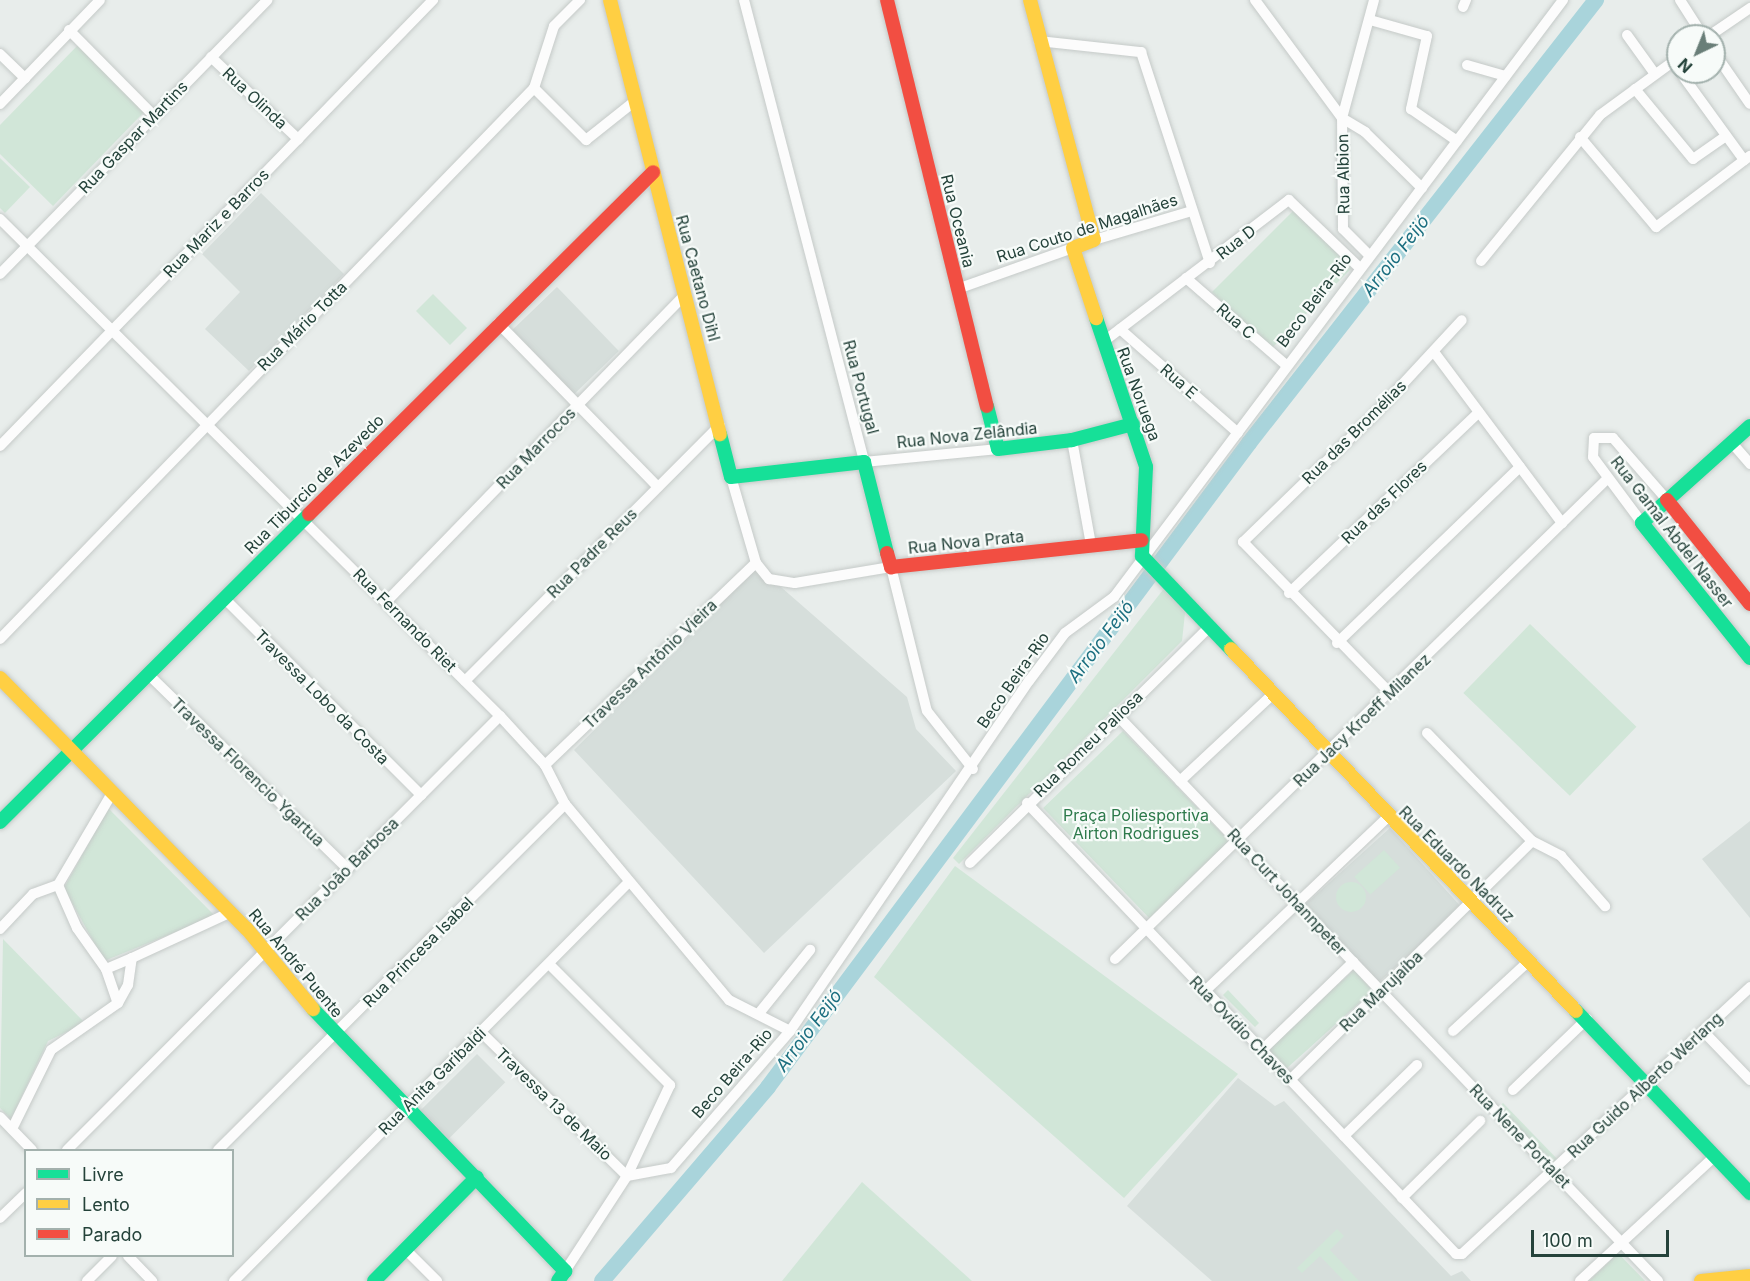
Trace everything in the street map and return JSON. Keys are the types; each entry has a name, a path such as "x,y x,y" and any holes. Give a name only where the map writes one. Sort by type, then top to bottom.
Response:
{"street":[{"path":"0,104 100,0"},
{"name":"Rua Gaspar Martins","path":"0,274 267,0"},
{"name":"Rua Mariz e Barros","path":"0,446 433,0"},
{"name":"Rua Mário Totta","path":"0,639 206,423 534,88 554,26 580,0"},
{"name":"Rua Portugal","path":"744,0 927,711 973,769"},
{"name":"Rua Oceania","path":"887,0 998,449"},
{"path":"1030,0 1039,41 1094,240"},
{"path":"1255,0 1342,118"},
{"name":"Rua Albion","path":"1369,255 1343,229 1342,118 1374,0"},
{"name":"Beco Beira-Rio","path":"627,1176 671,1168 790,1031 1065,633 1114,597 1145,559 1238,433 1285,364 1422,188 1563,0"},
{"path":"1680,0 1695,24"},
{"name":"Rua Caetano Dihl","path":"612,2 653,172 720,425 731,477 756,564"},
{"path":"1726,24 1750,8"},
{"path":"1370,20 1428,36 1411,109 1457,141"},
{"path":"69,30 153,115"},
{"path":"1627,35 1655,74"},
{"name":"Rua Couto de Magalhães","path":"1039,41 1140,51 1210,263"},
{"path":"0,54 26,78"},
{"name":"Rua Olinda","path":"211,57 298,139"},
{"path":"1467,65 1505,76"},
{"path":"1726,69 1750,104"},
{"path":"1481,261 1580,137 1635,89 1655,74 1666,70"},
{"path":"1580,137 1656,227 1747,158 1726,135 1690,84"},
{"path":"534,88 586,141 635,100"},
{"path":"1635,89 1693,159 1726,135"},
{"name":"Rua Albion","path":"1342,118 1365,132 1422,188"},
{"name":"Rua Tiburcio de Azevedo","path":"0,822 149,675 303,517 653,172"},
{"name":"Rua D","path":"1103,342 1293,199 1360,268"},
{"name":"Rua Couto de Magalhães","path":"957,289 1094,240 1192,211"},
{"name":"Rua Fernando Riet","path":"0,219 303,517 500,716 545,765 565,804 729,1000 760,1012 790,1031"},
{"name":"Rua Noruega","path":"1073,248 1146,467 1142,540 1145,559"},
{"name":"Rua C","path":"1186,278 1285,364"},
{"name":"Rua Marrocos","path":"387,601 686,294"},
{"name":"Rua das Bromélias","path":"1289,593 1243,542 1434,352 1462,320"},
{"path":"498,323 658,487"},
{"name":"Rua E","path":"1120,329 1238,433"},
{"path":"1434,352 1562,524"},
{"name":"Rua das Flores","path":"1289,593 1479,412"},
{"name":"Rua Nova Zelândia","path":"731,477 1072,440 1133,424"},
{"name":"Rua Padre Reus","path":"465,681 720,425"},
{"path":"1642,523 1750,426"},
{"name":"Rua Gamal Abdel Nasser","path":"1750,604 1667,500 1613,438 1603,435 1590,446 1607,479 1750,658"},
{"path":"1072,440 1091,545"},
{"path":"1732,443 1750,464"},
{"path":"1338,643 1520,467"},
{"name":"Rua Jacy Kroeff Milanez","path":"1115,959 1607,479"},
{"name":"Rua Nova Prata","path":"756,564 769,579 795,583 891,567 1142,540"},
{"name":"Rua Eduardo Nadruz","path":"1145,559 1388,817 1587,1019 1750,1192"},
{"name":"Travessa Antônio Vieira","path":"545,765 756,564"},
{"path":"1289,593 1390,693"},
{"name":"Travessa Lobo da Costa","path":"224,598 421,795"},
{"name":"Rua Romeu Paliosa","path":"970,863 1027,803 1209,627"},
{"name":"Travessa Florencio Ygartua","path":"149,675 348,869"},
{"name":"Rua André Puente","path":"0,678 69,753 231,912 266,950 336,1035 477,1177 562,1276"},
{"path":"1180,781 1272,695"},
{"name":"Rua Curt Johannpeter","path":"1117,715 1381,992"},
{"name":"Rua João Barbosa","path":"68,1149 500,716"},
{"path":"1427,733 1532,841 1550,846 1605,906"},
{"path":"0,929 33,894 58,885 111,795"},
{"name":"Rua Ovídio Chaves","path":"1027,803 1204,992 1459,1255"},
{"name":"Rua Princesa Isabel","path":"219,1149 336,1035 565,804"},
{"path":"1204,992 1388,817"},
{"name":"Rua Marujaíba","path":"1290,1080 1532,841"},
{"name":"Rua Anita Garibaldi","path":"234,1281 405,1107 550,965 629,882"},
{"path":"58,885 77,928 106,969 118,1003"},
{"path":"106,969 231,912"},
{"path":"760,1012 810,950"},
{"path":"12,1129 51,1050 118,1003 128,985 132,958"},
{"path":"1453,1031 1530,960"},
{"path":"1262,1050 1353,962"},
{"path":"550,965 670,1085 627,1176 562,1276"},
{"name":"Rua Guido Alberto Werlang","path":"1459,1255 1553,1171 1750,987"},
{"name":"Rua Nene Portalet","path":"1381,992 1658,1281"},
{"path":"1513,1090 1587,1019"},
{"path":"1702,1031 1750,1080"},
{"name":"Travessa 13 de Maio","path":"481,1032 627,1176"},
{"path":"1344,1136 1417,1065"},
{"path":"0,1117 31,1149"},
{"path":"1402,1198 1480,1121"},
{"path":"1580,1281 1716,1155"},
{"path":"374,1281 477,1177"},
{"path":"0,1218 24,1195"},
{"path":"406,1250 437,1281"},
{"path":"87,1281 111,1257"},
{"path":"129,1257 152,1281"},
{"path":"1701,1281 1750,1276"}],"shaded area":[{"path":"261,193 344,274 249,371 205,329 240,292 202,254"},
{"path":"557,287 619,351 574,394 512,330"},
{"path":"758,567 907,697 916,729 956,771 764,953 574,750"},
{"path":"1750,821 1750,918 1702,859"},
{"path":"1390,828 1462,908 1377,984 1305,904"},
{"path":"477,1054 505,1082 449,1139 420,1111"},
{"path":"1238,1078 1275,1106 1284,1101 1451,1276 1462,1271 1471,1281 1212,1281 1127,1206"}],"green space":[{"path":"78,45 145,111 53,206 0,154 0,125"},
{"path":"0,158 30,187 5,213 0,208"},
{"path":"1294,210 1352,268 1270,350 1212,292"},
{"path":"433,294 467,328 450,345 416,311"},
{"path":"1166,586 1185,613 1182,641 959,864 953,858"},
{"path":"1530,624 1636,727 1570,796 1463,693"},
{"name":"Praça Poliesportiva Airton Rodrigues","path":"1123,731 1229,841 1149,918 1043,808"},
{"path":"108,808 215,916 104,961 64,888"},
{"path":"1384,850 1400,868 1370,895 1354,877"},
{"path":"955,866 1238,1074 1124,1198 874,977"},
{"path":"1351,882 1362,886 1366,897 1362,908 1351,912 1340,908 1336,897 1340,886"},
{"path":"3,939 85,1023 48,1041 11,1119 0,1108"},
{"path":"1354,970 1373,991 1284,1070 1266,1050"},
{"path":"1228,990 1259,1023 1255,1027 1223,995"},
{"path":"1503,1103 1557,1159 1546,1170 1491,1114"},
{"path":"862,1182 972,1281 782,1281"},
{"path":"1337,1229 1344,1236 1330,1250 1359,1281 1344,1281 1320,1256 1302,1273 1297,1268"},
{"path":"1618,1253 1645,1281 1589,1281"}],"waterway":[{"name":"Arroio Feijó","path":"602,1281 768,1087 1249,443 1596,0"}],"traffic: fast":[{"path":"1096,318 1146,467 1142,556 1231,649"},
{"path":"987,406 998,449 1072,440 1133,424"},
{"path":"1750,426 1642,523 1750,658"},
{"path":"720,434 731,477 864,462 887,553"},
{"path":"0,822 309,514"},
{"path":"313,1009 565,1271 558,1281"},
{"path":"1576,1011 1750,1193"},
{"path":"374,1281 477,1177"}],"traffic: slow":[{"path":"610,0 720,434"},
{"path":"1030,0 1094,240 1073,248 1096,318"},
{"path":"1231,649 1576,1011"},
{"path":"0,678 247,929 313,1009"},
{"path":"1701,1281 1750,1276"}],"traffic: jam":[{"path":"887,0 987,406"},
{"path":"309,514 653,172"},
{"path":"1667,500 1750,604"},
{"path":"887,553 891,567 1142,540"}]}
